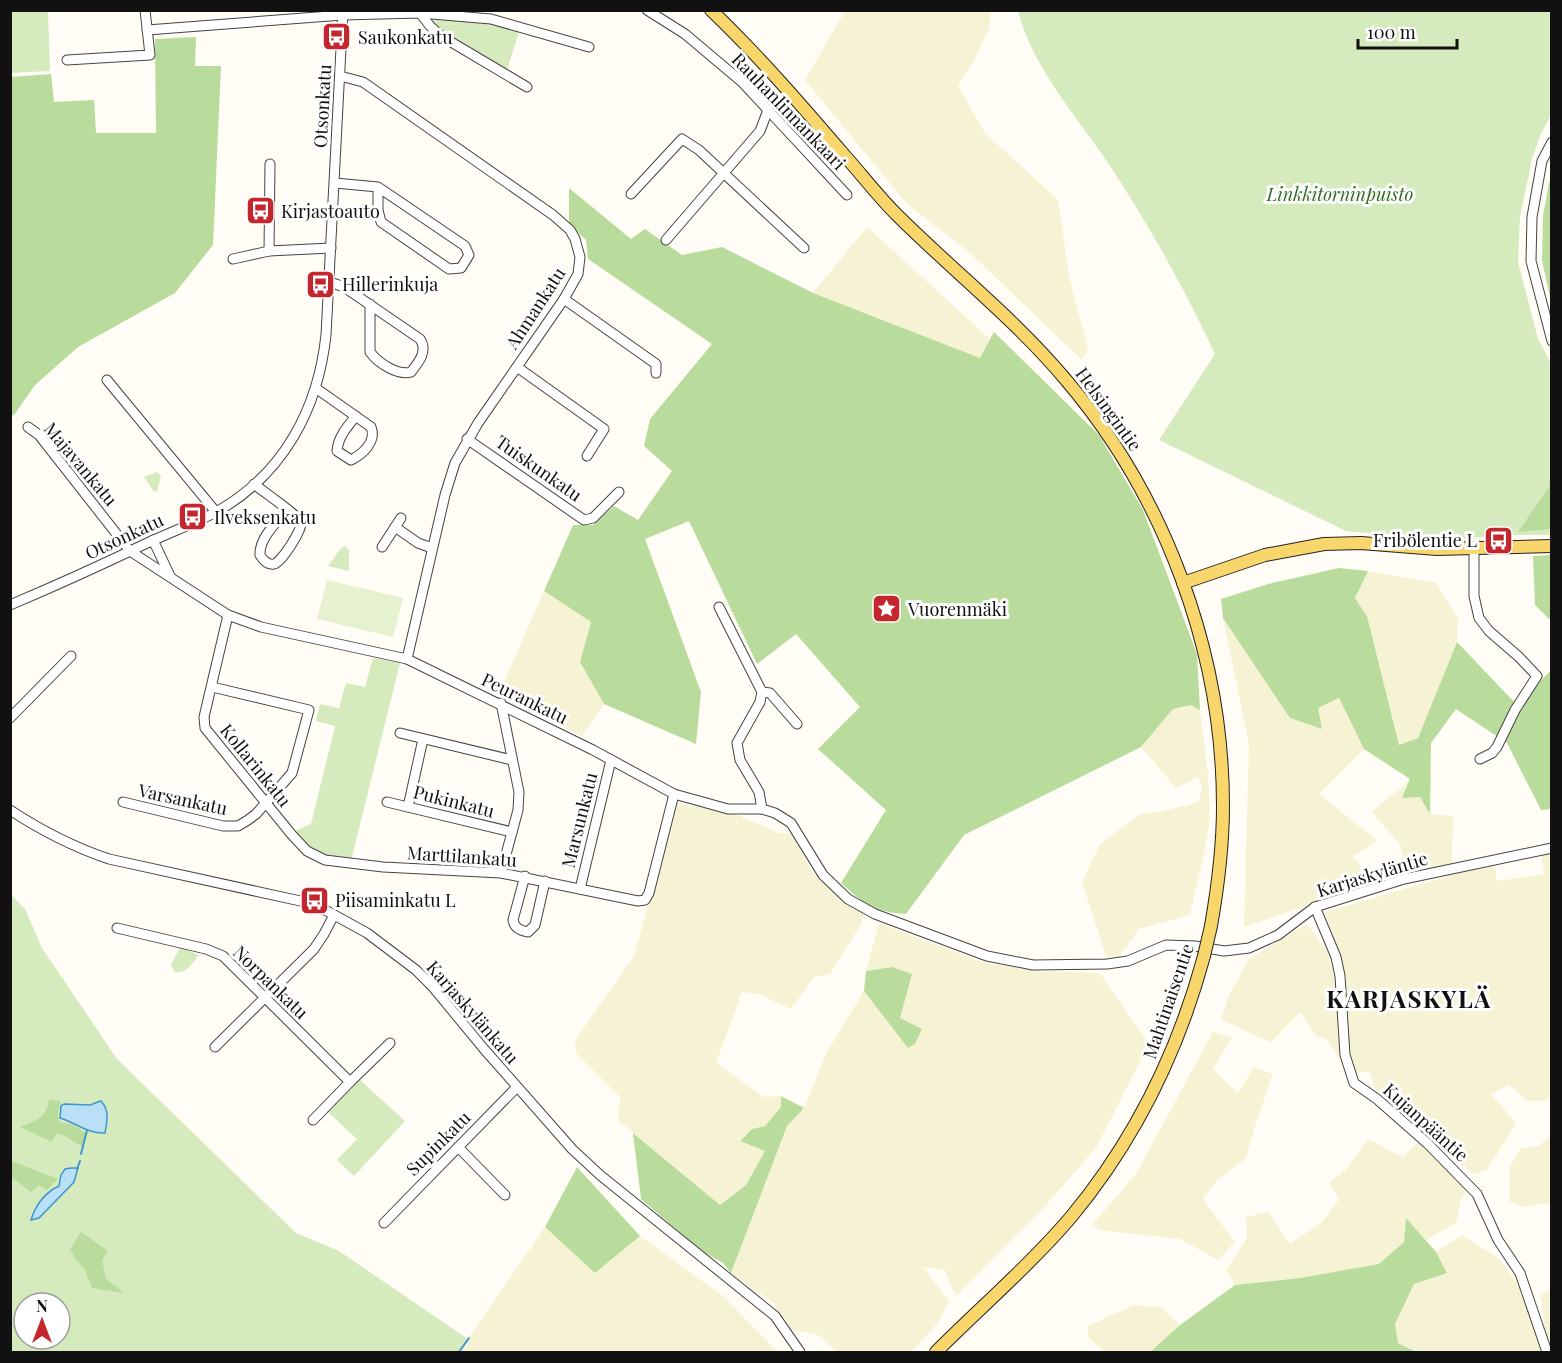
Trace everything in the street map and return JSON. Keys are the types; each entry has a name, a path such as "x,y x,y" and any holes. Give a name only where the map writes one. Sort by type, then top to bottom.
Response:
{"main road":[{"name":"Helsingintie","path":"711,10 769,69 895,212 1029,340 1080,397 1131,472 1164,537 1183,584"},
{"path":"1183,584 1265,555 1324,544 1361,543 1437,549 1551,546"},
{"name":"Mahtinaisentie","path":"936,1353 1051,1239 1114,1160 1166,1066 1189,1008 1211,926 1221,854 1223,807 1218,723 1208,671 1183,584"}],"street":[{"path":"67,60 150,55 145,10"},
{"name":"Rauhanlinnankaari","path":"646,10 684,34 742,82 847,195"},
{"path":"147,30 343,13 420,13 491,20 589,47"},
{"name":"Otsonkatu","path":"10,605 216,512 254,484 270,468 293,438 317,389 326,344 343,13"},
{"path":"420,13 441,36 527,87"},
{"name":"Ahmankatu","path":"340,76 363,82 562,222 575,239 580,262 576,278 564,299 467,439 451,474 407,659"},
{"path":"666,240 760,131 768,110"},
{"path":"631,194 682,139 699,150 804,248"},
{"path":"1551,142 1542,161 1532,217 1531,261 1551,341"},
{"path":"269,251 270,164"},
{"path":"335,183 378,187 465,246 469,255 461,268 449,269 381,222 378,210 378,187"},
{"path":"233,259 269,251 331,248"},
{"path":"330,282 344,287 370,304 420,339 423,343 421,358 410,373 398,372 374,358 370,352 370,304"},
{"path":"564,299 656,364 656,373"},
{"path":"517,367 604,429 587,456"},
{"path":"107,380 216,512"},
{"path":"317,389 356,416 371,427 374,433 362,455 351,460 337,451 337,444 356,416"},
{"name":"Majavankatu","path":"28,427 44,442 130,551"},
{"name":"Tuiskunkatu","path":"467,439 584,520 593,518 619,492"},
{"path":"254,484 298,518 302,527 280,561 274,564 268,563 260,555 259,549 262,541 287,510"},
{"path":"382,547 401,518"},
{"path":"395,527 418,543 432,548"},
{"path":"153,540 170,576"},
{"path":"1474,549 1474,596 1479,618 1489,631 1537,676 1515,710 1497,747 1492,753 1480,759"},
{"name":"Peurankatu","path":"130,551 228,615 261,627 407,659 501,704 674,794 707,805 762,809 775,813 791,823 824,875 836,888"},
{"path":"718,607 762,692 760,702 737,743 740,760 759,792 762,809"},
{"name":"Kollarinkatu","path":"228,615 204,717 205,728 307,851 320,859 347,863"},
{"path":"10,718 71,656"},
{"name":"Varsankatu","path":"123,802 231,826 240,825 265,803 292,773 309,710 212,687"},
{"path":"762,692 770,693 797,724"},
{"path":"501,704 519,792 518,810 501,873"},
{"path":"400,733 512,760"},
{"path":"408,807 423,740"},
{"name":"Marsunkatu","path":"580,888 611,760"},
{"name":"Marttilankatu","path":"347,863 501,873 525,876 638,901 645,900 649,893 674,794"},
{"name":"Pukinkatu","path":"387,802 512,832"},
{"name":"Karjaskylänkatu","path":"10,810 53,837 79,849 109,859 291,898 334,915 374,937 425,978 572,1149 775,1316 800,1353"},
{"name":"Karjaskyläntie","path":"836,888 848,899 875,914 987,956 1034,965 1107,964 1128,961 1166,945 1195,946 1224,951 1249,948 1278,935 1315,908 1422,875 1551,848"},
{"path":"525,876 513,920 514,926 528,932 535,925 544,881"},
{"name":"Kujanpääntie","path":"1315,908 1336,957 1345,1055 1354,1083 1377,1099 1427,1143 1477,1194 1498,1240 1520,1273 1547,1353"},
{"path":"215,1047 314,949 334,915"},
{"name":"Norpankatu","path":"117,928 206,949 223,957 350,1082"},
{"path":"313,1120 390,1043"},
{"name":"Supinkatu","path":"384,1223 517,1087"},
{"path":"458,1147 505,1195"}],"shaded area":[{"path":"845,11 991,11 989,28 974,60 958,86 985,133 1058,200 1069,276 1088,349 1082,360 969,252 907,204 805,80"},
{"path":"867,227 990,339 980,358 813,293"},
{"path":"1368,571 1436,583 1458,619 1457,642 1418,738 1399,745 1367,616 1355,598"},
{"path":"544,591 591,622 580,662 604,704 582,736 498,696"},
{"path":"1223,618 1290,718 1321,729 1317,708 1339,697 1364,749 1319,794 1378,841 1353,856 1373,883 1244,927 1249,744"},
{"path":"1191,705 1200,710 1208,775 1210,818 1190,915 1139,929 1118,958 1106,956 1082,882 1100,844 1142,813 1159,812 1199,802 1202,785 1198,777 1176,788 1141,747 1173,709"},
{"path":"1411,779 1403,798 1420,797 1430,814 1453,816 1452,864 1404,873 1401,846 1372,812"},
{"path":"677,803 733,813 779,833 792,834 812,871 864,915 860,926 830,974 814,977 791,1009 759,994 742,992 716,1063 764,1097 781,1096 781,1107 765,1126 752,1129 740,1140 765,1151 746,1185 720,1205 618,1120 620,1097 576,1053 575,1040 634,956"},
{"path":"1551,853 1551,1095 1546,1101 1528,1101 1509,1085 1491,1094 1516,1123 1487,1170 1475,1174 1449,1157 1454,1144 1428,1123 1413,1122 1376,1090 1369,1071 1354,1074 1345,1012 1343,964 1325,912 1494,863 1497,881 1544,874 1541,855"},
{"path":"879,923 982,962 1039,971 1100,973 1149,1044 1096,1148 1045,1206 957,1295 953,1291 945,1270 923,1267 949,1301 937,1324 911,1352 837,1352 818,1335 792,1330 773,1303 731,1273 787,1126 804,1108 827,1052 864,991 908,1048 922,1029 900,1018 892,967 866,971"},
{"path":"1307,924 1327,951 1336,982 1340,1059 1326,1039 1316,1036 1300,1012 1271,1042 1221,1020 1229,995 1249,959"},
{"path":"1213,1032 1232,1038 1213,1069 1238,1093 1254,1067 1273,1074 1246,1158 1218,1179 1203,1199 1235,1242 1218,1260 1180,1239 1100,1230 1092,1225 1136,1174"},
{"path":"1551,1135 1551,1208 1549,1203 1524,1207 1509,1201 1510,1167 1520,1149 1539,1146"},
{"path":"1368,1139 1403,1157 1419,1142 1467,1187 1460,1202 1457,1222 1425,1241 1406,1218 1404,1242 1380,1264 1300,1278 1235,1285 1226,1270 1247,1238 1246,1217 1268,1212 1290,1244 1322,1222 1339,1199 1329,1183 1346,1170"},
{"path":"545,1227 595,1273 640,1236 723,1296 778,1352 459,1352"},
{"path":"1462,1235 1498,1258 1520,1287 1543,1352 1416,1352 1398,1343 1395,1324 1414,1284 1447,1273 1436,1252"},
{"path":"1551,1289 1551,1345 1545,1333 1541,1295"},
{"path":"1133,1305 1160,1307 1180,1325 1150,1352 1104,1352 1089,1338 1087,1327"}],"green space":[{"path":"11,10 48,11 50,71 11,73"},
{"name":"Linkkitorninpuisto","path":"1018,11 1551,11 1551,115 1532,159 1520,217 1518,262 1538,339 1551,363 1551,535 1500,535 1461,539 1346,531 1159,440 1215,354 1151,232 1108,163 1044,71 1025,32"},
{"path":"432,18 492,24 519,32 507,70 434,25"},
{"path":"196,37 195,66 221,66 213,245 175,293 78,347 35,385 11,416 11,77 51,74 54,102 94,100 96,133 156,133 155,39"},
{"path":"1551,173 1551,302 1542,260 1543,216"},
{"path":"569,188 631,239 645,229 682,255 722,247 813,293 980,358 994,332 1099,435 1143,510 1197,654 1200,710 1191,705 1173,709 1141,747 964,835 906,914 870,906 841,883 886,810 818,749 860,707 796,634 757,664 689,521 645,539 701,692 696,744 604,704 580,662 591,622 544,591 573,525 593,525 614,506 638,520 672,471 644,446 650,419 712,344 588,259 586,240 569,224"},
{"path":"157,472 161,476 157,491 154,492 144,477"},
{"path":"1551,484 1551,529 1518,532"},
{"path":"345,546 349,550 349,571 328,566 341,548"},
{"path":"1552,555 1551,621 1535,605 1533,556"},
{"path":"1339,568 1368,571 1355,598 1367,616 1399,745 1418,738 1457,642 1517,705 1551,670 1551,809 1541,810 1507,743 1456,709 1431,743 1430,814 1420,797 1402,798 1410,779 1364,749 1339,698 1318,708 1322,729 1290,718 1223,618 1221,599 1268,584"},
{"path":"327,580 403,598 393,637 317,619"},
{"path":"373,658 400,663 351,861 326,855 314,849 295,831 311,824 335,726 316,721 320,704 339,708 346,683 365,687"},
{"path":"10,894 25,909 42,948 117,1059 296,1233 339,1251 468,1339 459,1352 11,1352"},
{"path":"180,947 199,955 186,970 175,972 171,965"},
{"path":"892,967 912,974 900,1018 922,1029 915,1044 908,1048 864,991 866,971"},
{"path":"359,1079 405,1121 354,1176 337,1160 357,1139 328,1112"},
{"path":"781,1096 804,1108 787,1126 731,1273 723,1263 700,1250 641,1199 633,1133 720,1205 746,1185 765,1151 740,1141 752,1129 765,1126 781,1107"},
{"path":"49,1100 61,1101 58,1112 59,1122 73,1125 86,1133 83,1147 61,1134 56,1134 52,1142 20,1127 43,1115"},
{"path":"11,1161 58,1179 47,1190 39,1185 31,1192 11,1177"},
{"path":"577,1167 640,1236 595,1273 545,1227"},
{"path":"1406,1218 1436,1252 1447,1273 1414,1284 1395,1324 1398,1343 1416,1352 1150,1352 1180,1325 1235,1285 1300,1278 1379,1264 1404,1242"},
{"path":"81,1232 108,1251 102,1260 106,1279 124,1293 92,1288 85,1270 70,1249"}],"water":[{"path":"101,1101 107,1112 105,1133 88,1130 60,1118 61,1106 64,1104 90,1105"},
{"path":"78,1168 74,1182 39,1218 31,1220 41,1200 59,1186 65,1169"}],"waterway":[{"path":"81,1154 87,1130"},
{"path":"77,1169 80,1161"},
{"path":"459,1352 469,1338"}],"place":[{"name":"Saukonkatu","path":"337,37"},
{"name":"Kirjastoauto","path":"260,211"},
{"name":"Hillerinkuja","path":"321,284"},
{"name":"Ilveksenkatu","path":"193,517"},
{"name":"Fribölentie L","path":"1498,540"},
{"name":"Vuorenmäki","path":"887,609"},
{"name":"Piisaminkatu L","path":"314,900"}],"district":[{"name":"KARJASKYLÄ","path":"1409,998"}]}
